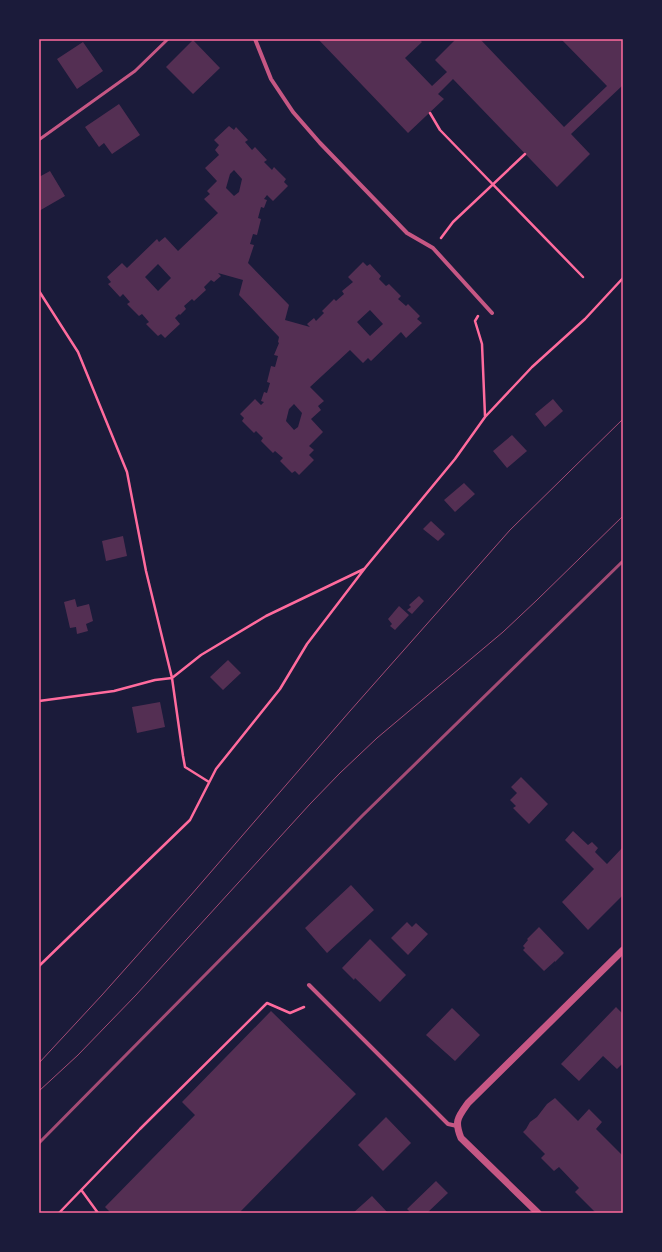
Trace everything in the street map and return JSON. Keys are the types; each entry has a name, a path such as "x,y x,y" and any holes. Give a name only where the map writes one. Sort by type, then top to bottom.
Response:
{"street":[{"path":"255,39 271,79 293,112 320,143 407,233 433,248 492,312"},
{"path":"538,1213 461,1138 457,1126 460,1114 468,1103 623,950"},
{"path":"309,985 448,1124 457,1126"}],"lane":[{"path":"40,139 135,71 168,39"}],"path":[{"path":"430,113 440,130 583,277"},
{"path":"433,248 453,222 525,154"},
{"path":"39,966 190,820 216,769 280,689 307,644 365,568 454,459 486,417 532,367 585,319 623,278"},
{"path":"39,290 78,352 127,472 146,571 172,678 182,756 185,768 209,782"},
{"path":"486,417 482,344 475,321 487,306"},
{"path":"39,701 114,691 155,680 172,678 201,655 266,616 365,568"},
{"path":"59,1213 82,1191 140,1129 267,1003 290,1013 304,1007"},
{"path":"82,1191 98,1213"}],"building":[{"path":"318,39 419,39 422,42 405,58 432,86 447,72 435,60 456,39 480,39 564,127 607,86 561,39 623,39 623,85 571,134 590,154 557,187 453,79 438,94 444,99 408,133"},
{"path":"193,40 220,68 193,94 166,67"},
{"path":"83,42 103,71 77,89 57,59"},
{"path":"119,104 140,135 112,154 104,143 99,147 85,127"},
{"path":"229,126 234,130 236,127 248,140 245,142 252,150 255,147 267,160 264,162 272,170 274,167 286,179 284,182 288,186 273,201 267,195 264,199 267,200 264,208 261,207 258,218 261,219 257,235 253,234 250,244 254,245 248,263 289,305 285,320 310,327 307,324 314,318 316,321 324,313 322,311 334,299 336,301 344,294 342,291 353,282 348,277 363,262 367,266 370,264 381,276 379,279 386,286 389,284 401,296 398,299 406,306 408,304 420,316 417,319 422,323 406,338 401,332 371,361 368,358 363,363 350,350 310,387 324,401 318,406 321,410 311,419 323,432 309,446 314,450 309,455 314,460 299,475 295,471 292,473 280,461 283,458 275,451 273,453 261,441 263,438 256,431 254,433 242,421 244,418 240,414 255,399 261,405 264,402 261,401 264,392 267,393 270,383 267,382 271,366 275,367 278,356 274,355 279,343 279,337 239,295 243,280 218,273 221,276 214,282 211,280 204,287 206,290 194,301 192,299 184,306 186,309 175,318 180,324 165,338 161,334 158,336 146,324 149,322 142,314 139,316 127,304 130,302 123,294 120,297 108,284 111,282 107,277 122,263 127,268 157,239 159,242 165,237 178,251 218,213 204,199 210,194 207,191 217,181 205,168 219,155 215,150 219,145 214,140","holes":["234,170 242,179 239,192 234,196 226,188 230,174","158,264 171,278 158,291 145,277","370,310 383,324 370,336 357,322","294,404 302,413 298,427 294,430 286,421 289,409"]},
{"path":"50,171 65,196 39,211 39,177"},
{"path":"553,399 563,411 545,427 535,414"},
{"path":"512,435 527,451 507,468 493,451"},
{"path":"464,483 475,494 455,512 444,500"},
{"path":"431,521 445,534 438,541 423,529"},
{"path":"123,536 127,556 106,561 102,541"},
{"path":"419,596 424,601 412,614 407,610 411,607 409,605"},
{"path":"75,599 77,607 89,604 93,621 86,624 88,631 77,634 76,627 70,628 64,602"},
{"path":"399,606 409,615 395,630 390,626 392,624 388,619"},
{"path":"228,660 241,673 223,690 210,677"},
{"path":"160,702 165,727 137,733 132,707"},
{"path":"521,777 548,804 529,824 513,808 516,806 510,800 517,793 511,787"},
{"path":"573,831 588,845 592,842 598,848 595,852 607,864 623,847 623,895 588,930 562,902 594,869 565,840"},
{"path":"351,885 374,910 327,953 305,928"},
{"path":"407,922 412,927 416,923 428,934 408,955 391,938"},
{"path":"539,927 564,953 544,971 523,950 525,948 523,946 528,940 527,939"},
{"path":"370,939 406,975 380,1002 355,978 354,980 342,968"},
{"path":"616,1007 623,1014 623,1063 617,1069 603,1056 579,1081 561,1064"},
{"path":"452,1008 480,1035 455,1061 426,1035"},
{"path":"271,1011 356,1094 239,1213 111,1213 105,1207 195,1115 182,1102"},
{"path":"555,1098 578,1121 589,1109 602,1122 596,1129 623,1156 623,1213 596,1213 575,1192 579,1188 559,1167 554,1171 541,1158 545,1154 523,1132 530,1122 537,1117 547,1104"},
{"path":"386,1117 411,1143 383,1171 358,1145"},
{"path":"436,1181 448,1193 427,1213 411,1213 407,1209"},
{"path":"372,1196 388,1213 353,1213"}],"tram line":[{"path":"39,1063 191,895 350,711 510,530 623,419"},
{"path":"39,1091 78,1055 136,995 340,773 377,738 503,632 623,516"}],"railway":[{"path":"39,1143 362,816 623,561"}]}
